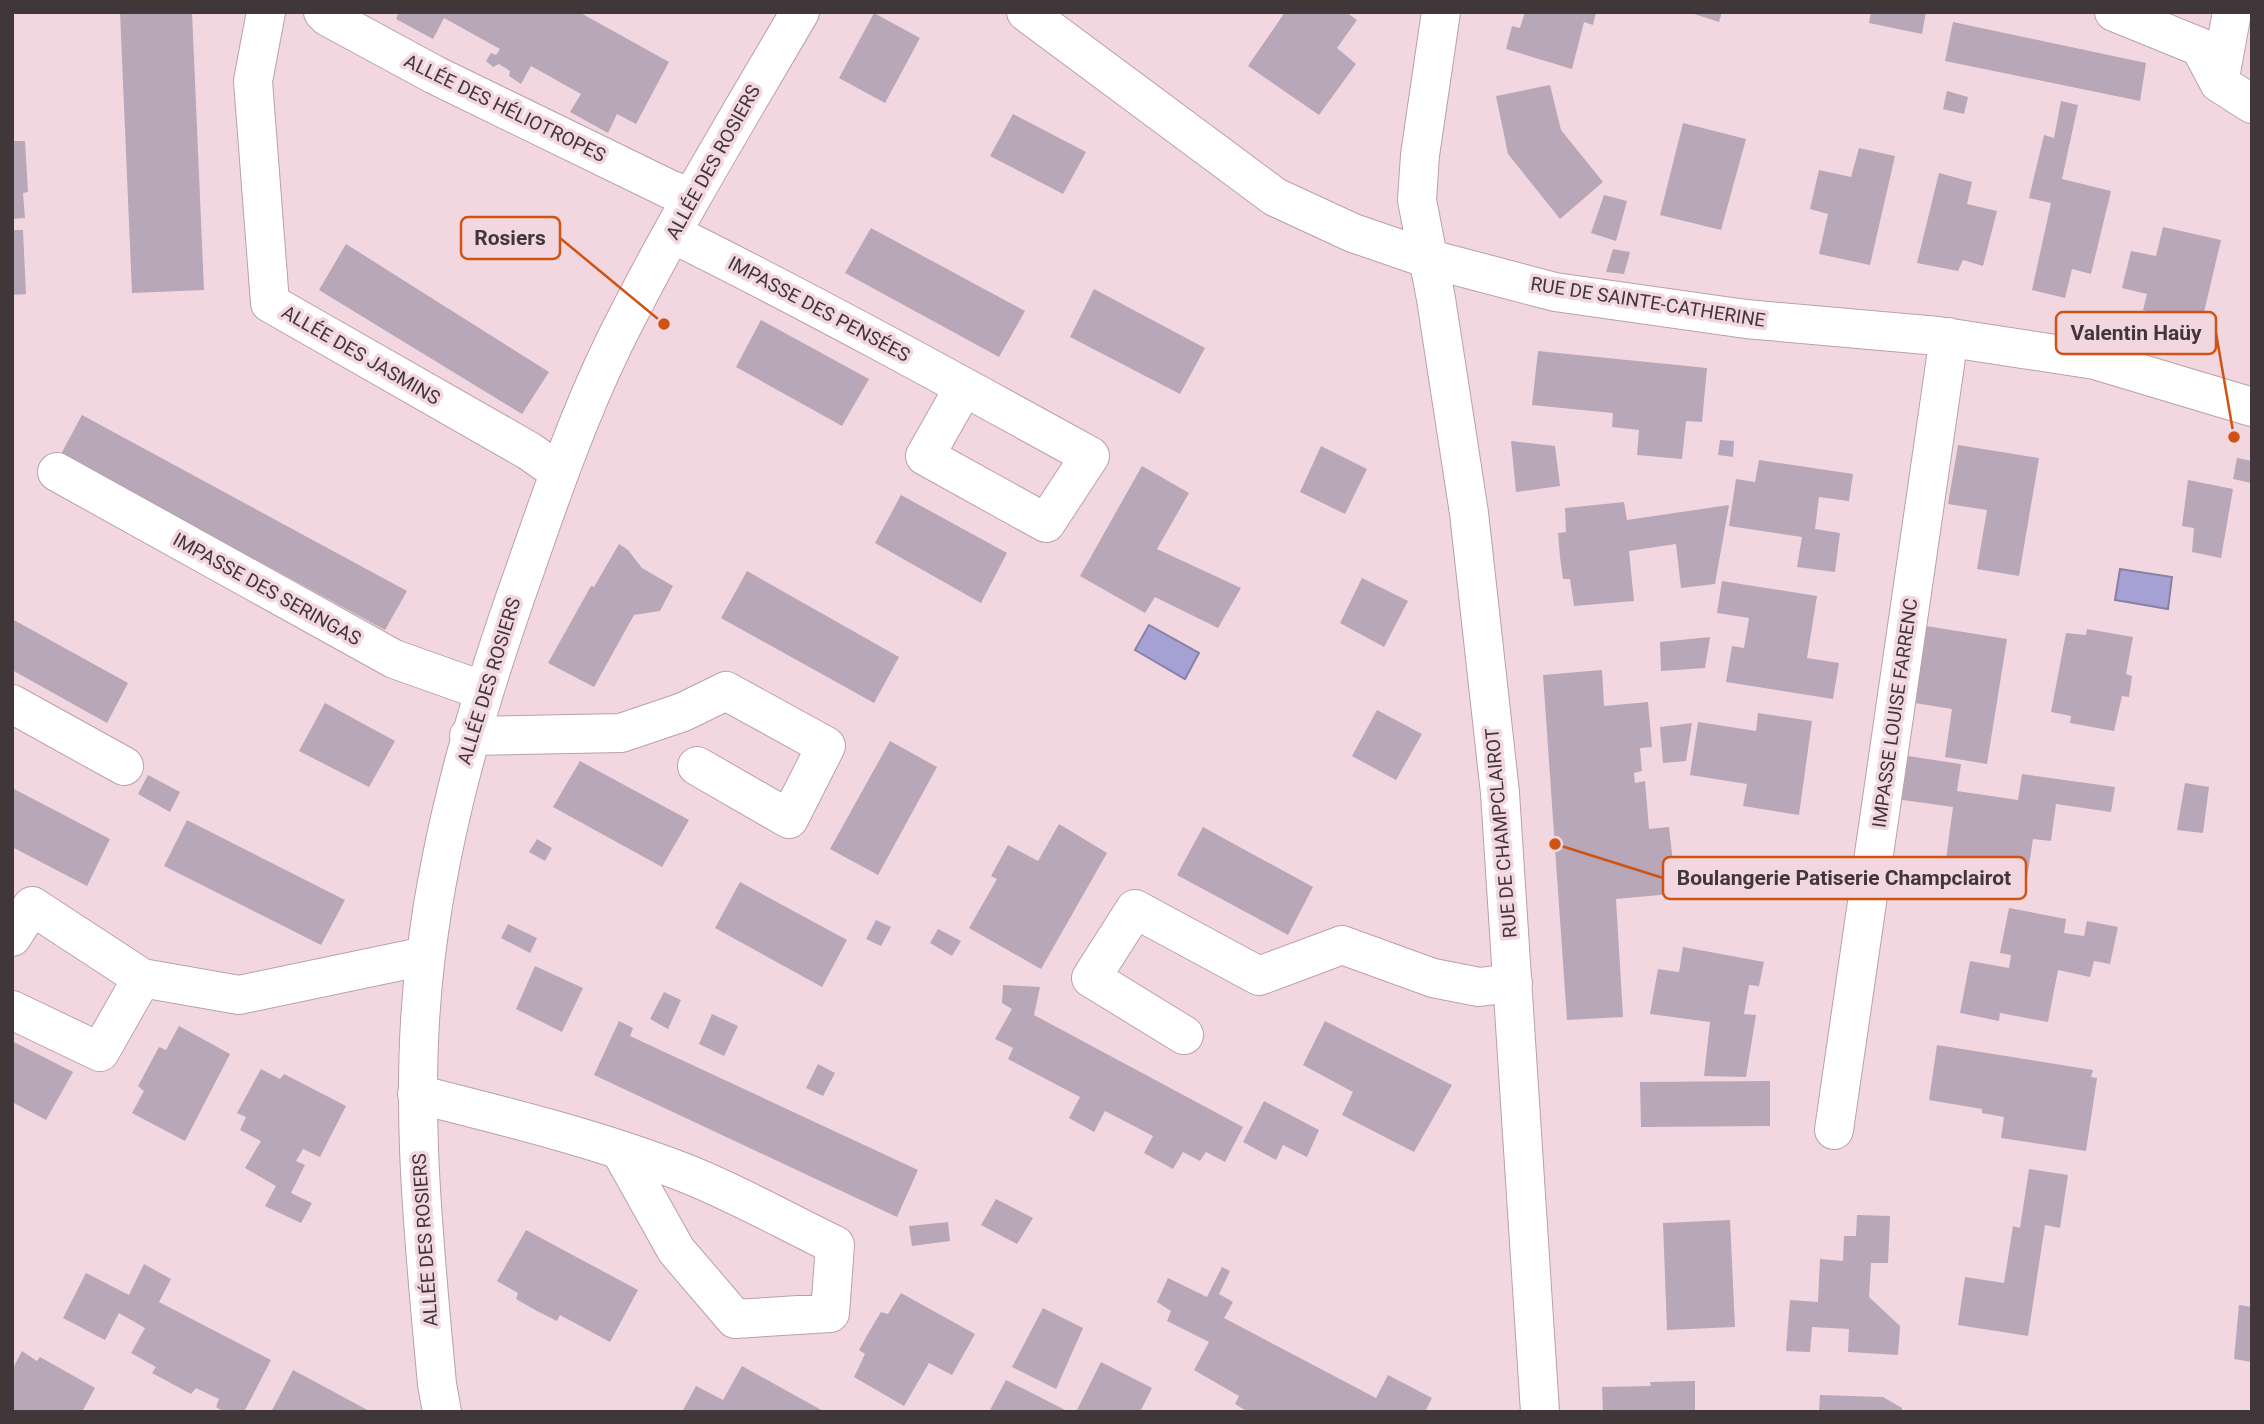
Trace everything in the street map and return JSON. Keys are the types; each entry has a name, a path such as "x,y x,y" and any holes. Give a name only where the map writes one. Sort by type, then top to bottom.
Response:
{"street":[{"name":"ALLÉE DES JASMINS","path":"266,12 253,81 270,303 529,451 559,472"},
{"name":"ALLÉE DES HÉLIOTROPES","path":"323,12 328,18 435,75 669,189 691,197"},
{"name":"ALLÉE DES ROSIERS","path":"442,1412 437,1384 421,1208 417,1094 425,956 441,862 470,736 559,472 613,346 691,197 800,12"},
{"name":"RUE DE SAINTE-CATHERINE","path":"1026,12 1275,197 1353,233 1426,258 1555,292 1746,319 1950,337 2095,360 2252,407"},
{"name":"RUE DE CHAMPCLAIROT","path":"1441,12 1420,155 1417,200 1436,299 1469,513 1500,793 1540,1412"},
{"path":"2114,12 2200,47 2219,83 2252,104"},
{"path":"2219,83 2232,12"},
{"name":"IMPASSE DES PENSÉES","path":"673,234 797,296 964,387"},
{"name":"IMPASSE LOUISE FARRENC","path":"1833,1130 1950,337"},
{"name":"IMPASSE DES SERINGAS","path":"57,472 394,659 484,691"},
{"path":"470,736 621,733 682,712 726,691 826,746 789,819 697,766"},
{"path":"12,704 124,766"},
{"path":"12,937 32,906 142,978 239,995 425,956"},
{"path":"1184,1035 1091,978 1135,909 1259,976 1342,945 1433,978 1479,987 1513,983"},
{"path":"12,1010 100,1052 142,978"},
{"path":"417,1094 569,1132 620,1150 687,1174 835,1245 830,1313 735,1319 676,1250 620,1150"}],"shaded area":[{"path":"2120,569 2172,577 2168,609 2115,600"},
{"path":"1149,625 1199,653 1185,679 1135,650"}],"building":[{"path":"120,12 192,12 204,290 132,293"},
{"path":"399,12 579,12 669,62 636,124 617,114 608,133 570,112 581,94 531,66 521,84 509,76 510,71 499,64 493,67 486,61 491,53 496,55 500,49 444,18 433,39 396,19"},
{"path":"1285,12 1346,12 1357,20 1337,48 1356,64 1319,115 1248,66"},
{"path":"1525,12 1596,12 1593,25 1584,22 1572,69 1506,49 1512,26 1520,28"},
{"path":"1688,12 1722,12 1719,22"},
{"path":"1871,12 1926,12 1922,34 1869,23"},
{"path":"874,13 920,38 885,103 839,78"},
{"path":"1953,22 2146,63 2140,101 1945,61"},
{"path":"1550,85 1561,130 1603,182 1560,219 1508,154 1496,96"},
{"path":"1947,91 1968,97 1964,114 1943,109"},
{"path":"2061,101 2078,105 2062,179 2111,191 2091,274 2072,269 2065,298 2032,290 2051,203 2029,198 2044,135 2054,138"},
{"path":"1013,114 1086,152 1063,194 990,156"},
{"path":"1683,123 1746,139 1721,230 1660,215"},
{"path":"12,141 25,141 28,192 23,193 25,218 12,219"},
{"path":"1859,148 1895,156 1870,265 1819,254 1828,214 1810,209 1819,170 1851,177"},
{"path":"1939,173 1972,182 1967,204 1997,211 1983,266 1963,260 1958,271 1917,263"},
{"path":"1604,195 1627,201 1616,241 1591,233"},
{"path":"2163,227 2221,240 2201,325 2143,310 2147,294 2122,288 2131,251 2156,256"},
{"path":"871,228 1025,311 999,357 845,273"},
{"path":"12,230 23,230 26,294 12,295"},
{"path":"346,244 549,372 522,414 319,290"},
{"path":"1613,249 1630,252 1624,274 1606,272"},
{"path":"1094,289 1205,348 1180,394 1070,337"},
{"path":"761,320 869,379 842,426 736,367"},
{"path":"1538,351 1707,368 1702,422 1686,421 1682,459 1637,455 1639,430 1612,427 1613,413 1532,405"},
{"path":"82,415 407,591 385,630 61,454"},
{"path":"1720,440 1734,441 1733,457 1718,455"},
{"path":"1511,441 1555,446 1560,486 1516,492"},
{"path":"1958,445 2039,458 2019,576 1977,569 1987,510 1948,504"},
{"path":"1321,446 1367,469 1345,514 1300,492"},
{"path":"2237,458 2252,461 2252,483 2233,479"},
{"path":"1759,460 1853,474 1849,501 1819,497 1815,529 1840,533 1835,572 1797,567 1802,537 1729,526 1736,479 1755,482"},
{"path":"1142,466 1189,493 1157,549 1241,588 1218,628 1155,597 1145,613 1080,576"},
{"path":"2188,480 2233,489 2221,558 2192,552 2194,528 2182,526"},
{"path":"901,495 1007,553 981,603 875,543"},
{"path":"1624,502 1627,520 1729,505 1715,584 1681,588 1676,544 1629,551 1634,601 1574,606 1570,579 1563,579 1560,557 1558,533 1566,532 1565,508"},
{"path":"619,544 628,550 642,568 673,586 660,611 634,615 594,687 548,663 591,586 594,587"},
{"path":"747,571 899,657 874,703 721,618"},
{"path":"1362,578 1408,601 1384,647 1340,623"},
{"path":"1722,581 1817,596 1807,658 1839,663 1833,699 1726,682 1732,646 1744,648 1749,618 1717,613"},
{"path":"12,619 128,683 107,723 12,670"},
{"path":"1926,626 2007,639 1987,764 1945,757 1952,709 1915,703"},
{"path":"2087,629 2133,637 2126,674 2132,676 2129,697 2122,696 2114,731 2070,723 2071,716 2051,712 2066,633 2086,635"},
{"path":"1710,637 1705,668 1661,671 1660,642"},
{"path":"1602,670 1604,706 1648,702 1652,747 1640,748 1642,771 1634,773 1635,783 1645,781 1649,829 1669,827 1674,871 1671,894 1616,899 1623,1017 1567,1020 1543,675"},
{"path":"325,703 395,741 369,787 299,751"},
{"path":"1377,710 1422,734 1396,780 1352,756"},
{"path":"1758,713 1812,721 1799,815 1743,806 1747,784 1690,775 1698,722 1756,731"},
{"path":"1692,723 1686,761 1663,763 1660,727"},
{"path":"890,741 937,767 878,875 830,849"},
{"path":"1901,755 1961,764 1957,791 2018,800 2022,774 2115,787 2111,812 2056,804 2051,841 2033,839 2027,878 1945,867 1953,807 1896,799"},
{"path":"580,761 689,820 662,867 553,807"},
{"path":"148,775 180,792 170,812 138,794"},
{"path":"2185,783 2209,787 2203,833 2177,830"},
{"path":"12,788 110,839 87,886 12,847"},
{"path":"187,820 345,900 321,945 164,866"},
{"path":"1059,824 1107,853 1041,969 969,928 997,879 991,876 1008,845 1038,861"},
{"path":"1203,827 1313,887 1288,935 1177,875"},
{"path":"537,839 552,848 545,861 529,852"},
{"path":"740,882 847,940 822,987 715,928"},
{"path":"2009,908 2066,919 2064,933 2084,936 2087,921 2118,927 2110,964 2094,961 2090,977 2058,970 2048,1022 2000,1013 1999,1021 1960,1013 1970,961 2009,968 2011,955 2000,953"},
{"path":"876,920 891,927 881,946 866,939"},
{"path":"508,924 537,938 530,953 501,938"},
{"path":"938,929 961,941 952,956 930,943"},
{"path":"1683,947 1764,962 1759,986 1749,985 1744,1014 1756,1015 1746,1077 1704,1076 1710,1022 1650,1014 1658,969 1679,972"},
{"path":"535,966 583,988 562,1032 516,1009"},
{"path":"1003,985 1040,987 1034,1015 1243,1127 1225,1162 1206,1152 1200,1161 1183,1152 1173,1169 1144,1153 1153,1136 1105,1111 1094,1132 1069,1118 1080,1097 1008,1059 1013,1048 995,1039 1012,1009 1002,1003"},
{"path":"664,992 681,1000 668,1029 650,1019"},
{"path":"712,1014 738,1026 724,1056 699,1044"},
{"path":"619,1021 633,1028 630,1036 918,1170 897,1217 594,1075"},
{"path":"1325,1021 1452,1085 1414,1152 1342,1115 1353,1092 1303,1065"},
{"path":"179,1026 230,1054 185,1141 132,1113 144,1091 138,1086 159,1047 166,1050"},
{"path":"12,1041 73,1072 46,1120 12,1102"},
{"path":"1937,1045 2093,1070 2091,1077 2097,1078 2086,1151 2001,1138 2004,1117 1982,1113 1982,1109 1929,1100"},
{"path":"818,1064 835,1073 823,1096 806,1088"},
{"path":"261,1069 280,1079 284,1074 346,1106 320,1157 303,1149 296,1161 305,1165 291,1193 312,1203 301,1223 265,1206 276,1186 245,1168 261,1141 240,1130 246,1117 237,1113"},
{"path":"1770,1081 1770,1126 1641,1127 1640,1082"},
{"path":"1264,1101 1319,1130 1307,1157 1283,1145 1276,1160 1243,1142"},
{"path":"2029,1169 2068,1175 2060,1228 2045,1225 2028,1336 1958,1325 1965,1277 2004,1283 2013,1226 2020,1228"},
{"path":"996,1199 1033,1218 1017,1244 981,1225"},
{"path":"1857,1215 1890,1216 1888,1263 1871,1263 1869,1297 1900,1326 1898,1355 1848,1352 1849,1329 1812,1327 1810,1352 1786,1351 1790,1300 1818,1302 1820,1259 1843,1261 1844,1236 1856,1236"},
{"path":"1730,1220 1735,1327 1667,1330 1663,1223"},
{"path":"948,1222 950,1241 912,1246 909,1226"},
{"path":"526,1230 638,1290 610,1342 560,1315 557,1321 537,1311 516,1299 518,1293 497,1281"},
{"path":"144,1264 171,1279 159,1302 271,1360 244,1412 224,1412 216,1407 219,1399 196,1388 191,1394 152,1373 156,1367 131,1353 145,1328 119,1313 105,1340 63,1318 86,1273 129,1295"},
{"path":"1222,1267 1230,1271 1219,1294 1233,1302 1224,1318 1376,1398 1388,1375 1432,1398 1425,1412 1248,1412 1235,1404 1239,1396 1194,1370 1209,1342 1167,1321 1171,1311 1157,1302 1168,1278 1207,1297"},
{"path":"901,1293 975,1334 952,1375 929,1363 904,1406 854,1377 865,1354 859,1350 869,1332 881,1312 888,1314"},
{"path":"2239,1305 2252,1307 2252,1362 2234,1359"},
{"path":"1043,1308 1083,1328 1056,1389 1012,1367"},
{"path":"22,1351 37,1361 40,1357 95,1388 82,1412 12,1412 12,1370"},
{"path":"1101,1362 1152,1388 1140,1412 1076,1412"},
{"path":"742,1366 825,1412 682,1412 696,1386 723,1400"},
{"path":"293,1370 336,1393 371,1412 271,1412"},
{"path":"1006,1380 1028,1391 1069,1412 989,1412"},
{"path":"1695,1381 1695,1412 1603,1412 1602,1387 1651,1386 1650,1382"},
{"path":"1820,1395 1883,1397 1902,1408 1902,1412 1819,1412"}],"place":[{"name":"Rosiers","path":"664,324"},
{"name":"Valentin Haüy","path":"2234,437"},
{"name":"Boulangerie Patiserie Champclairot","path":"1555,844"}]}
